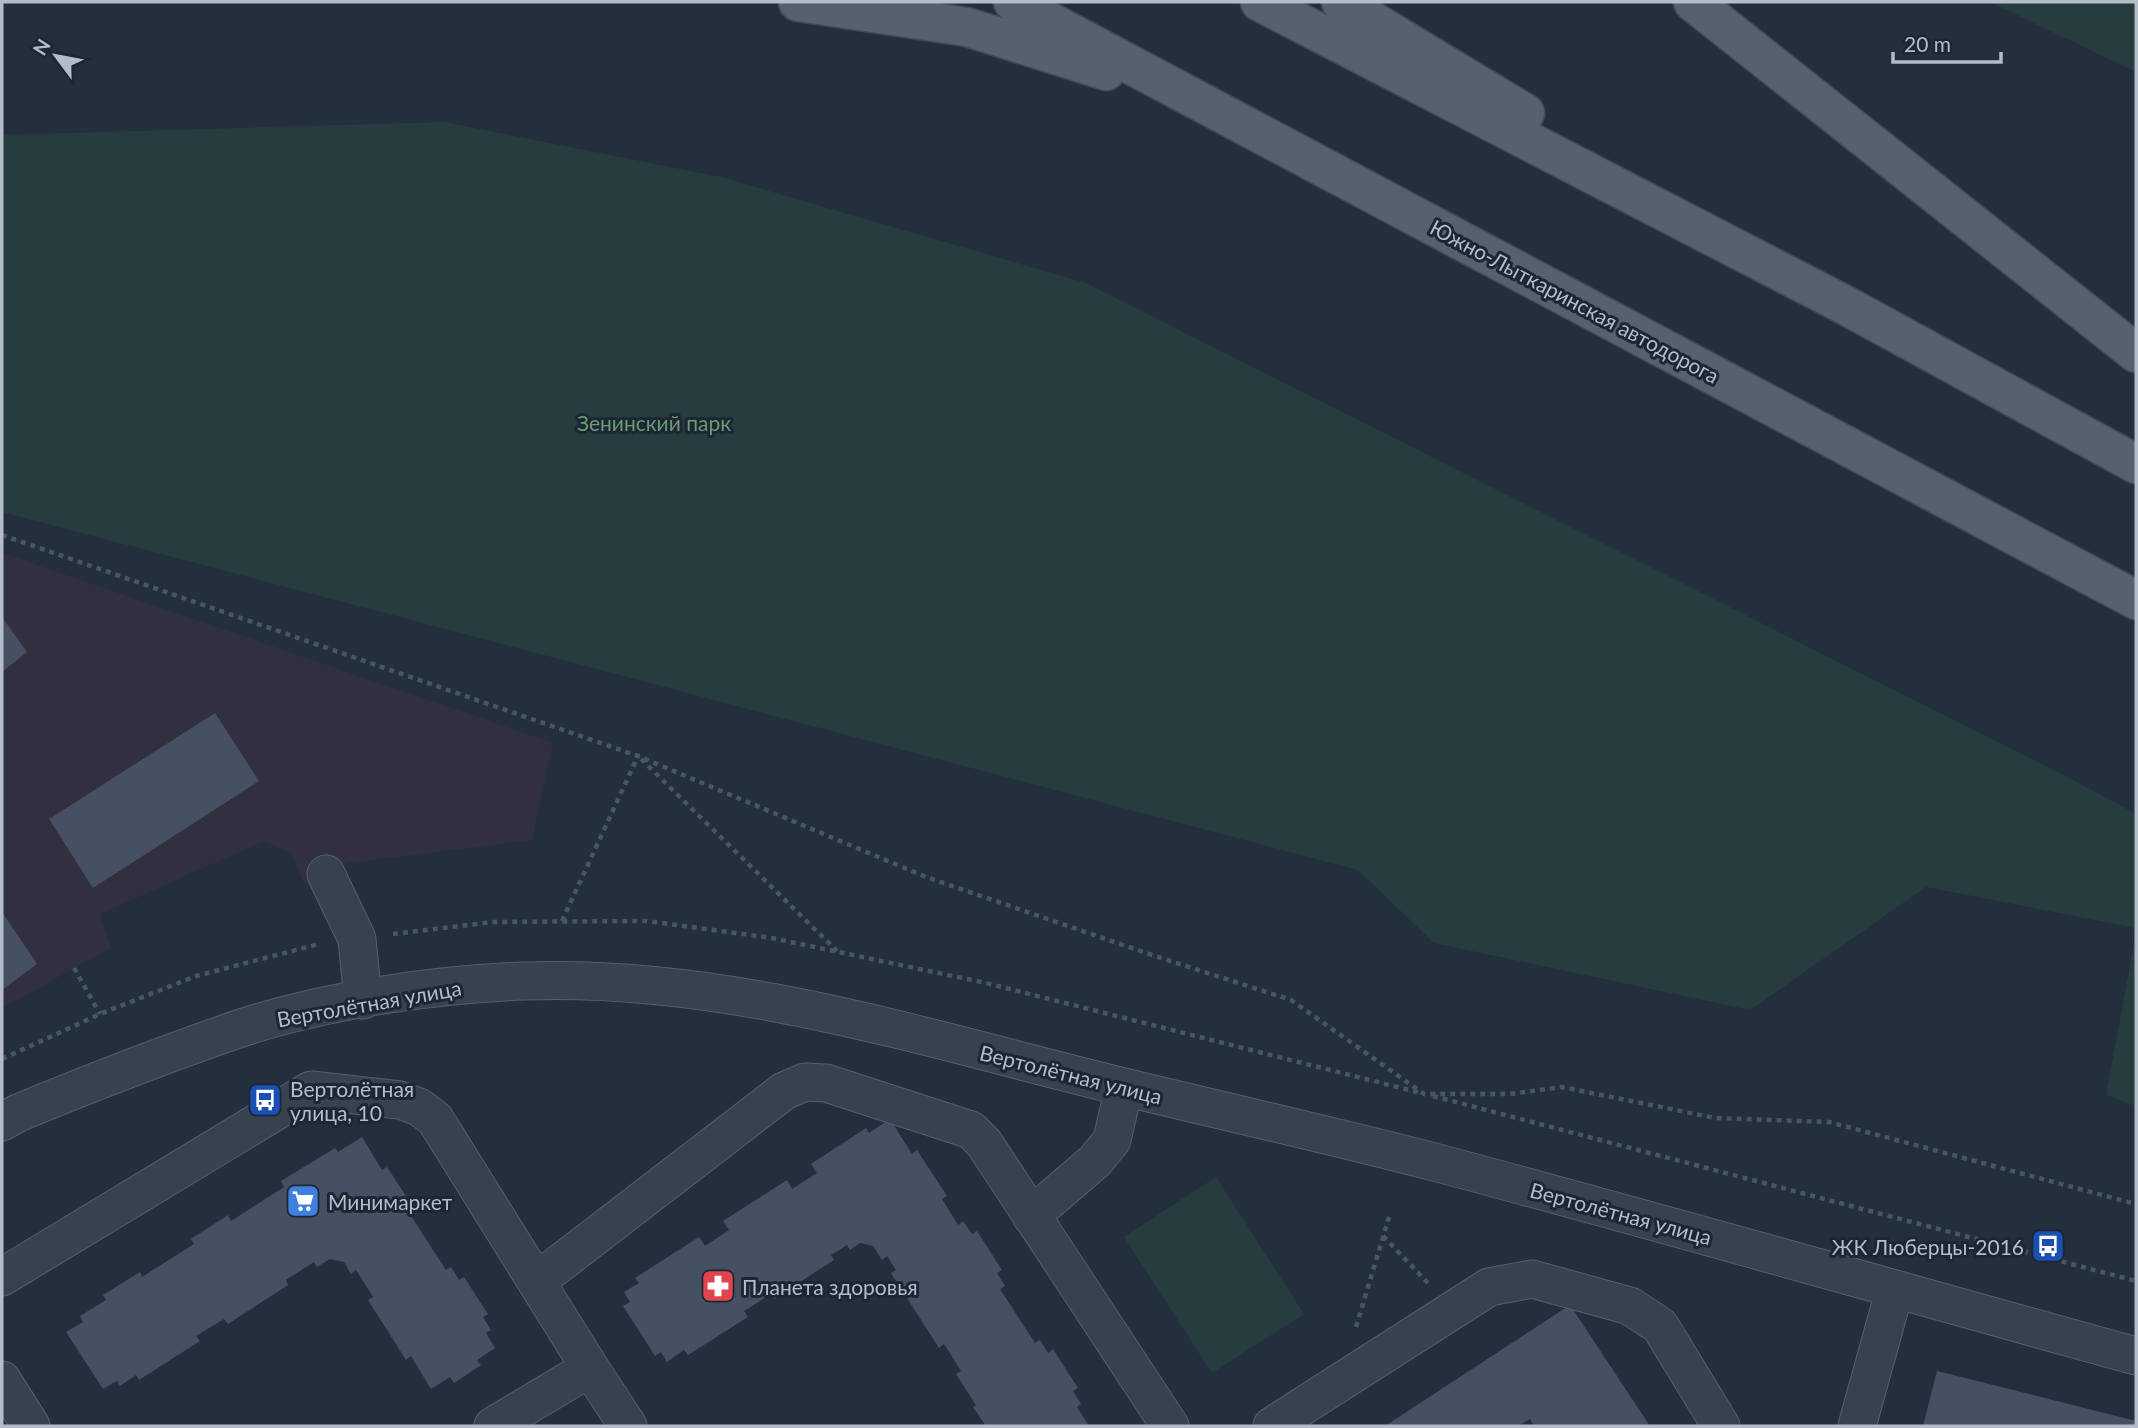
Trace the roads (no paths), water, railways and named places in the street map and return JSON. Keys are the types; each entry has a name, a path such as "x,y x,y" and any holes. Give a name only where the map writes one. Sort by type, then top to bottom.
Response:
{"main road":[{"path":"798,2 967,27 1200,99"},
{"name":"Южно-Лыткаринская автодорога","path":"1013,2 1200,99 2136,600"},
{"path":"1259,2 1845,305 2136,464"},
{"path":"1341,2 1845,305"},
{"path":"1693,2 2136,353"}],"street":[{"path":"326,874 357,939 363,1000"},
{"name":"Вертолётная улица","path":"2,1122 127,1067 248,1026 363,1000 436,987 526,981 620,982 712,992 836,1015 1430,1161 2136,1356"},
{"path":"537,1281 784,1091 805,1082 826,1083 971,1130 984,1143 1170,1426"},
{"path":"1031,1216 1095,1161 1112,1140 1124,1087"},
{"path":"2,1277 311,1090 400,1100 419,1107 435,1119 628,1426"},
{"path":"1272,1426 1489,1287 1532,1279 1630,1306 1660,1326 1721,1426"},
{"path":"1857,1426 1895,1289"},
{"path":"493,1426 590,1368"},
{"path":"2,1380 31,1426"}],"place":[{"name":"Вертолётная улица, 10","path":"265,1100"},
{"name":"Минимаркет","path":"303,1201"},
{"name":"ЖК Люберцы-2016","path":"2048,1246"},
{"name":"Планета здоровья","path":"718,1286"}],"park label":[{"name":"Зенинский парк","path":"654,422"}]}
